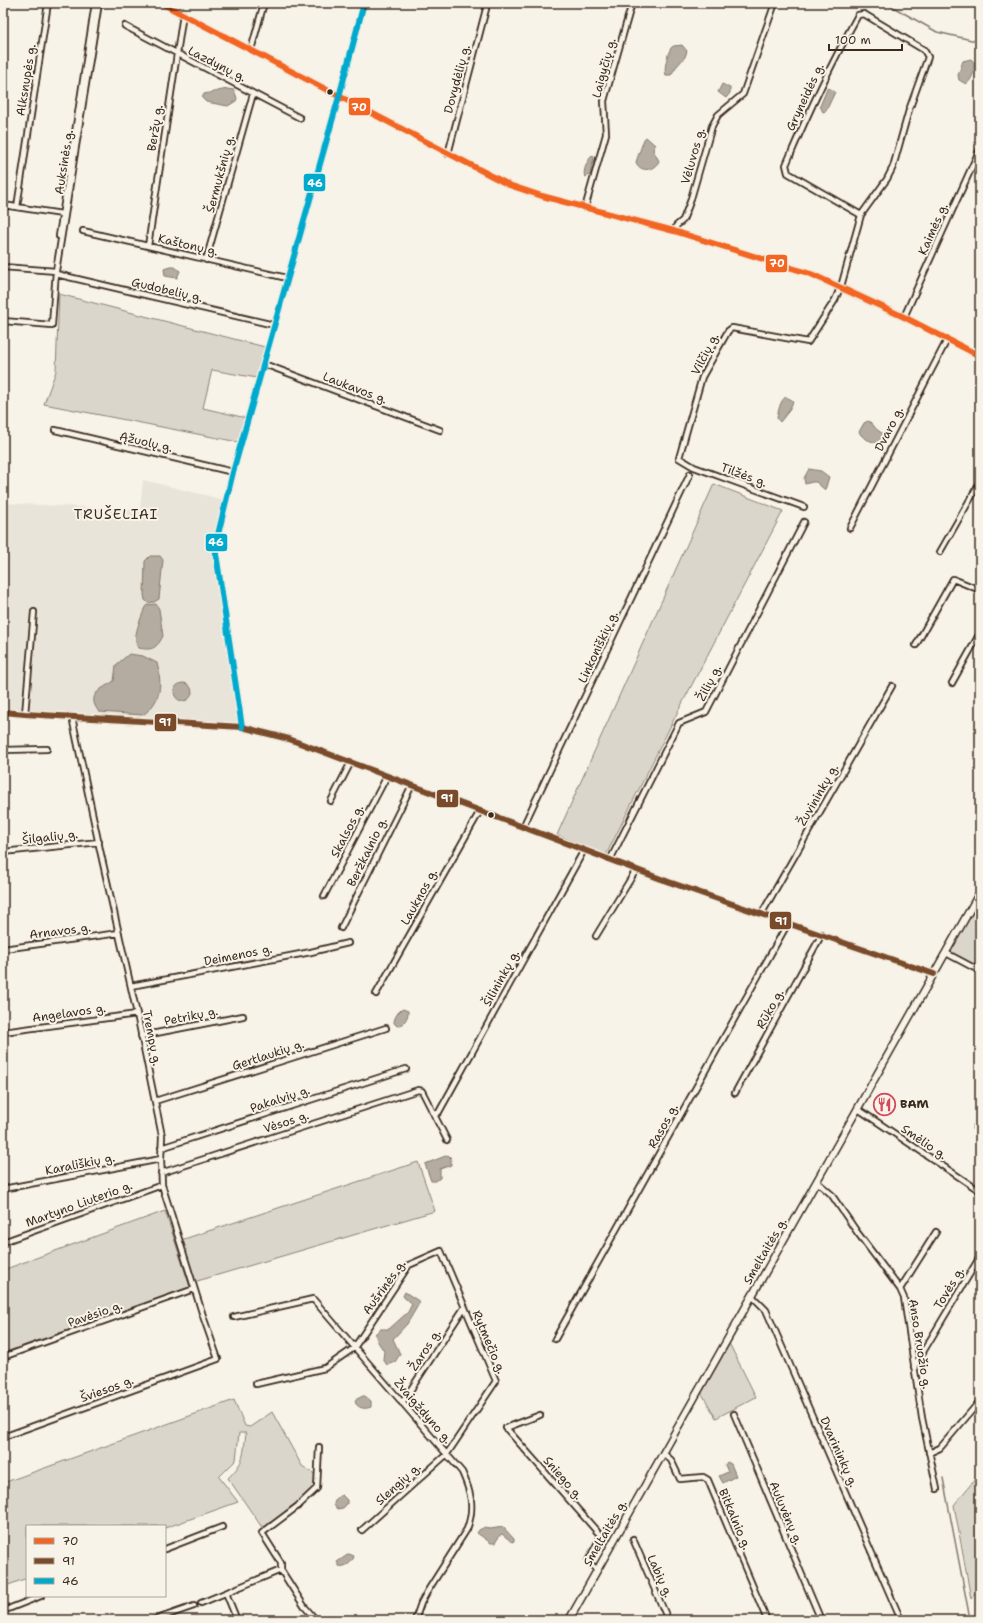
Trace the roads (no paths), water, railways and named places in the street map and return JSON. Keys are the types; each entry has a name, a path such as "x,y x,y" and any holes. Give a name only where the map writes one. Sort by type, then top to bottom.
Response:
{"main road":[{"name":"Smeltaitės g.","path":"569,1620 980,892"}],"street":[{"name":"Alksnupės g.","path":"17,207 48,3"},
{"path":"59,236 95,3"},
{"name":"Auksinės g.","path":"3,321 52,325 56,272 99,3"},
{"path":"161,3 509,185 585,208 674,231 811,274 840,286 947,340 979,354"},
{"path":"251,50 264,3"},
{"path":"242,727 215,547 233,472 339,97 364,3"},
{"name":"Laigyčių g.","path":"585,208 606,134 604,102 632,3"},
{"name":"Vėluvos g.","path":"674,231 676,226 683,220 690,202 712,126 718,115 744,94 775,3"},
{"name":"Dovydėlių g.","path":"448,154 486,9"},
{"name":"Beržų g.","path":"148,246 183,14"},
{"name":"Gryneidės g.","path":"840,286 861,215 887,179 893,167 909,110 928,57 924,50 864,14 858,15 836,55 810,108 786,165 788,173 861,215"},
{"name":"Lazdynų g.","path":"125,26 300,118"},
{"name":"Šermukšnių g.","path":"206,260 253,94"},
{"name":"Kaimės g.","path":"904,317 980,149"},
{"path":"3,205 62,214"},
{"name":"Kaštonų g.","path":"83,231 287,278"},
{"name":"Gudobelių g.","path":"3,267 56,272 274,325"},
{"name":"Vilčių g.","path":"679,458 702,378 728,331 732,328 808,342 835,300 840,286"},
{"name":"Dvaro g.","path":"850,528 947,340"},
{"name":"Laukavos g.","path":"264,364 440,430"},
{"name":"Ąžuolų g.","path":"55,430 233,472"},
{"name":"Tilžės g.","path":"679,458 694,467 804,507"},
{"name":"Linkoniškių g.","path":"523,827 690,474"},
{"path":"940,552 980,482"},
{"name":"Žilių g.","path":"610,860 679,723 706,712 804,522"},
{"path":"916,645 954,579 980,590"},
{"path":"25,714 34,612"},
{"path":"952,683 980,632"},
{"name":"Žuvininkų g.","path":"762,913 892,686"},
{"path":"3,712 242,727 289,739 636,870 934,974"},
{"name":"Trempų g.","path":"72,717 120,934 162,1136 162,1185 194,1289 218,1359"},
{"path":"3,750 47,749"},
{"path":"330,801 351,762"},
{"name":"Skalsos g.","path":"324,896 387,776"},
{"name":"Beržkalnio g.","path":"341,928 412,785"},
{"name":"Lauknos g.","path":"376,994 480,811"},
{"name":"Šilgalių g.","path":"3,852 99,842"},
{"name":"Šilininkų g.","path":"435,1115 439,1112 584,850"},
{"path":"596,936 636,870"},
{"name":"Rasos g.","path":"555,1339 788,923"},
{"name":"Arnavos g.","path":"3,948 120,934"},
{"name":"Rūko g.","path":"734,1093 822,934"},
{"name":"Deimenos g.","path":"131,986 348,944"},
{"path":"946,953 980,971"},
{"name":"Angelavos g.","path":"3,1032 137,1014"},
{"name":"Petrikų g.","path":"141,1036 244,1016"},
{"name":"Gertlaukių g.","path":"155,1101 386,1028"},
{"name":"Pakalvių g.","path":"161,1148 406,1069"},
{"name":"Vėsos g.","path":"161,1174 418,1090 422,1091 435,1115"},
{"name":"Smėlio g.","path":"858,1109 980,1191"},
{"path":"435,1115 447,1140"},
{"path":"976,1128 980,1121"},
{"name":"Karališkių g.","path":"3,1189 161,1159"},
{"name":"Anso Bruožio g.","path":"817,1182 831,1194 857,1232 900,1289 904,1298 929,1453 937,1489"},
{"name":"Martyno Liuterio g.","path":"3,1242 162,1185"},
{"path":"900,1289 936,1232"},
{"name":"Rytmečio g.","path":"441,1251 496,1381 447,1454"},
{"name":"Aušrinės g.","path":"354,1348 409,1265 441,1251"},
{"name":"Tovės g.","path":"914,1366 978,1260"},
{"name":"Pavėsio g.","path":"3,1357 194,1289"},
{"name":"Dvarininkų g.","path":"752,1296 766,1310 901,1620"},
{"name":"Žvaigždyno g.","path":"234,1317 313,1300 462,1472 470,1489 472,1512 471,1519 467,1529 421,1604 415,1620"},
{"name":"Žaros g.","path":"402,1403 464,1308"},
{"path":"256,1384 325,1368 354,1348"},
{"name":"Šviesos g.","path":"3,1437 218,1359"},
{"path":"929,1453 940,1448 980,1401"},
{"name":"Auluvėnų g.","path":"734,1414 821,1620"},
{"name":"Sniego g.","path":"540,1415 506,1428 601,1536 588,1561 597,1570"},
{"path":"316,1620 304,1606 281,1570 281,1563 262,1533 298,1506 317,1488 319,1447"},
{"name":"Bitkalnio g.","path":"663,1453 671,1460 680,1478 703,1478 708,1480 767,1620"},
{"name":"Slengių g.","path":"362,1530 447,1454"},
{"path":"166,1549 222,1527"},
{"name":"Labių g.","path":"633,1539 668,1620"},
{"path":"201,1603 281,1570"},
{"path":"226,1593 238,1620"},
{"path":"3,1610 38,1597"},
{"path":"154,1620 194,1606"}],"waterway":[{"path":"886,3 937,32 980,42"},
{"path":"943,1478 969,1614"}],"place":[{"name":"BAM","path":"884,1104"}],"district":[{"name":"TRUŠELIAI","path":"116,514"}]}
